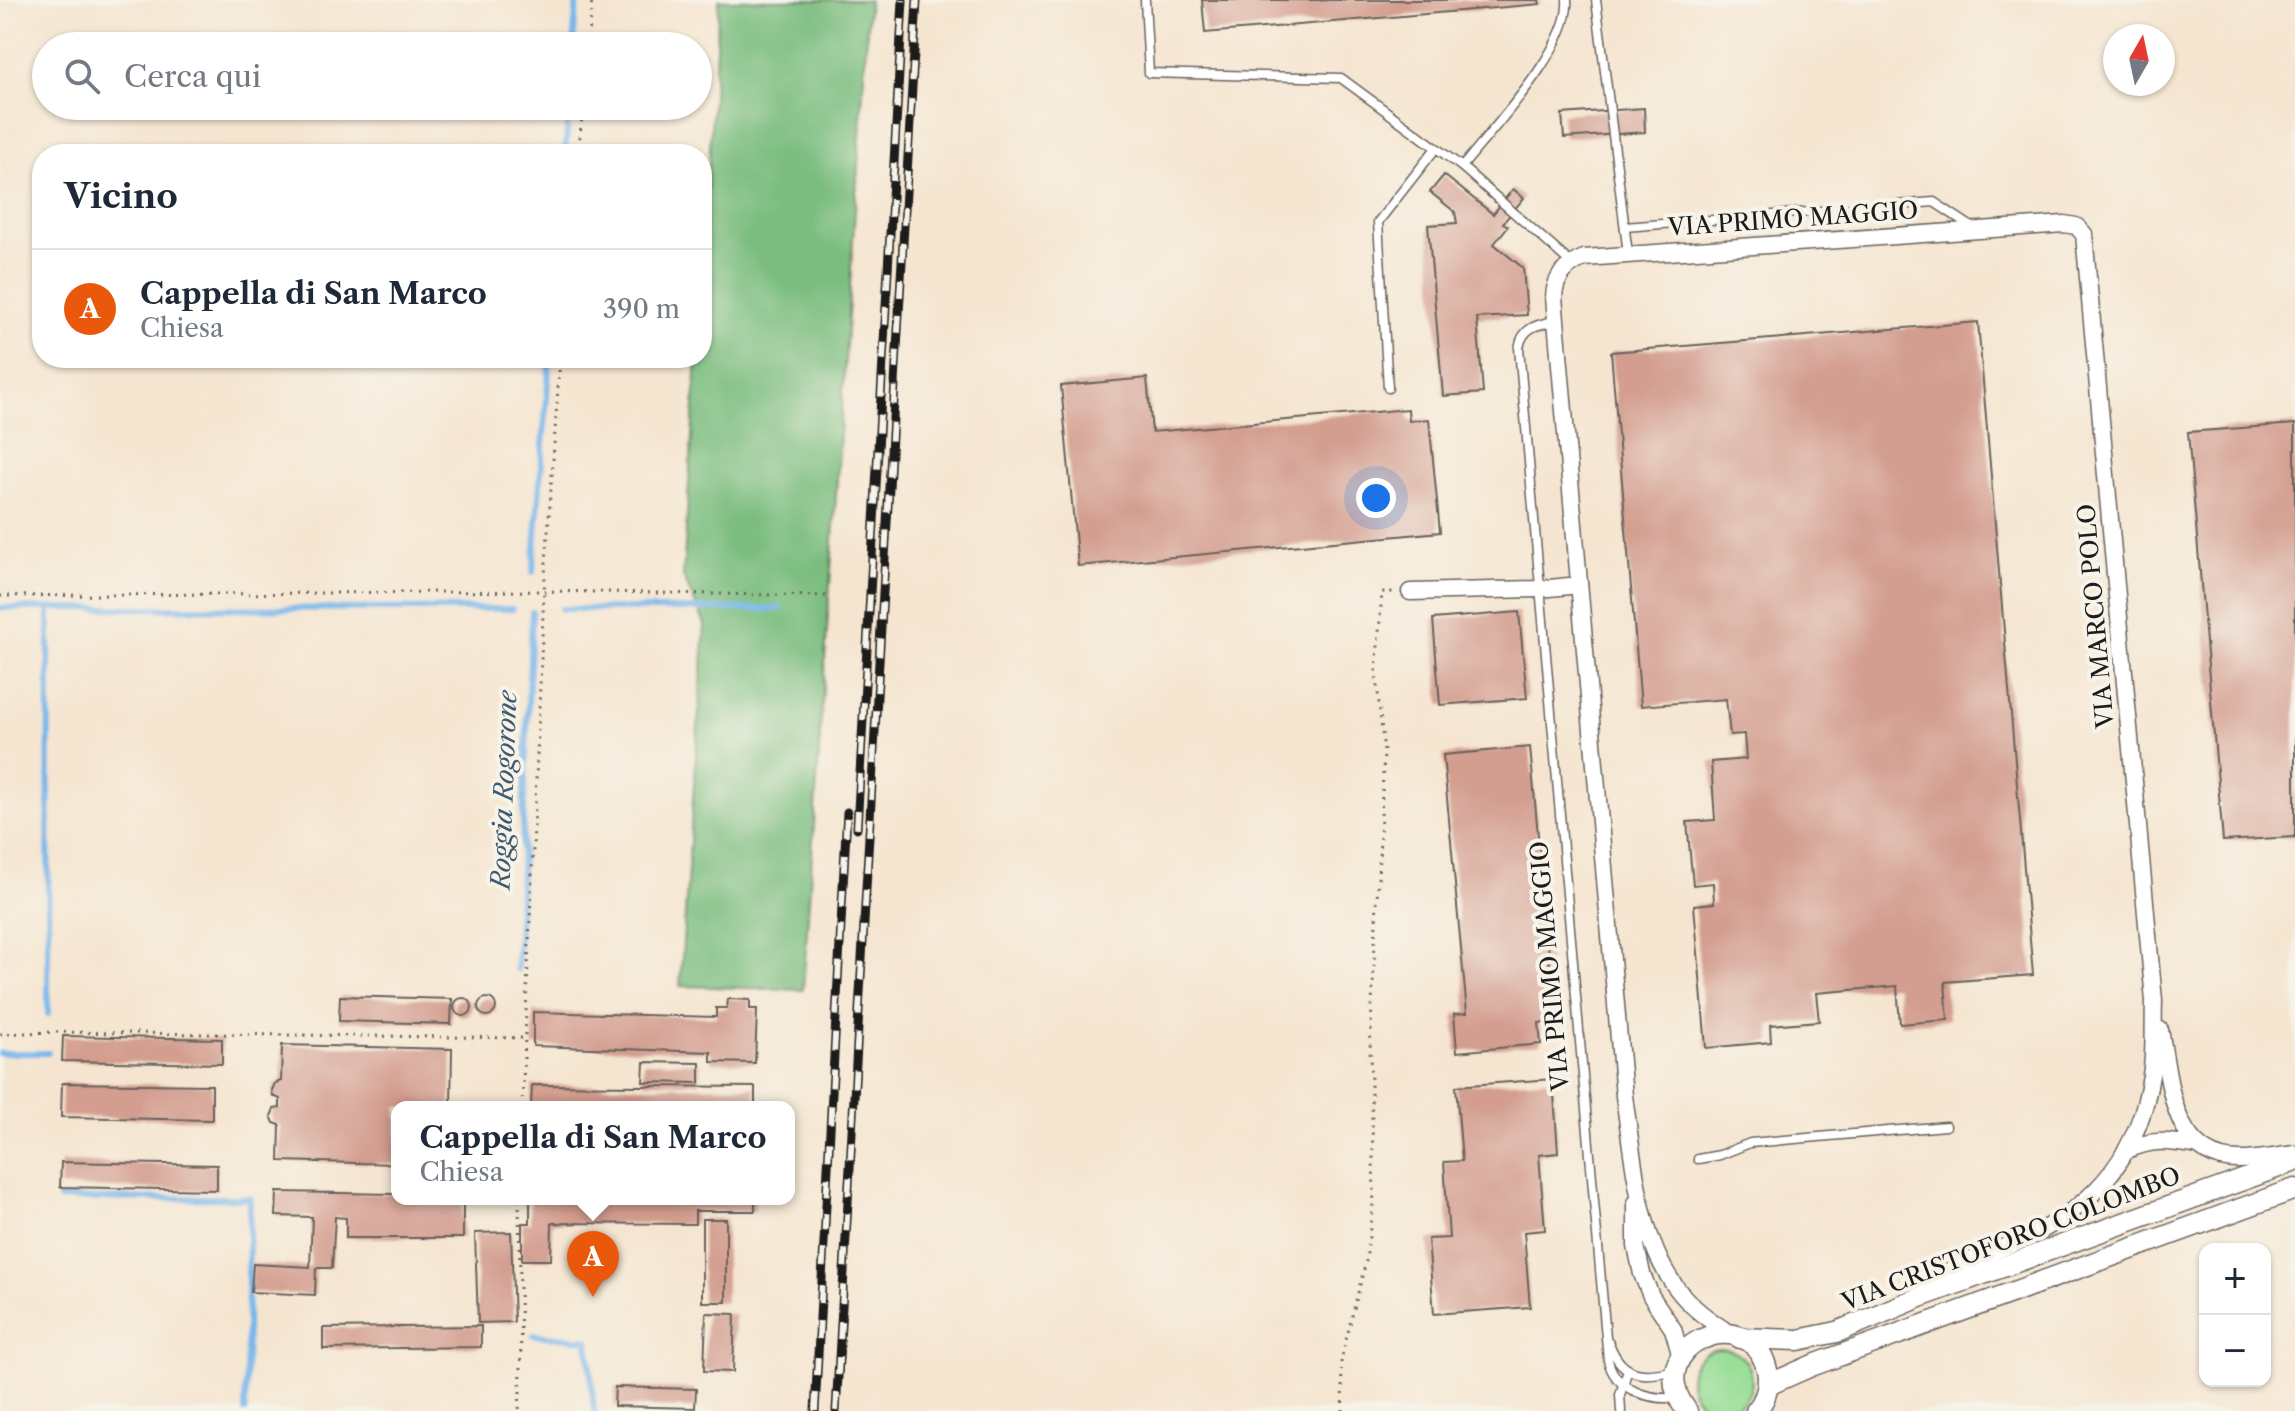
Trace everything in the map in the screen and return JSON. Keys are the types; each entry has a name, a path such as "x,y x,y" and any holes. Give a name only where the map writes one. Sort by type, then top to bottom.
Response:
{"street":[{"name":"VIA PRIMO MAGGIO","path":"1572,264 1584,258 1976,230 2064,224 2081,229"},
{"name":"VIA MARCO POLO","path":"2081,229 2087,245 2154,1001 2176,1113 2186,1134 2199,1146"},
{"path":"1572,264 1560,275 1554,287 1556,321 1624,1096 1631,1145 1652,1242 1666,1273 1694,1308 1761,1355 1768,1385 1756,1411"},
{"path":"1410,592 1579,585"},
{"name":"VIA MARCO POLO","path":"1905,1303 1956,1267 2029,1237 2077,1210 2102,1185 2125,1151 2148,1092 2152,1071 2154,1001"},
{"path":"2125,1151 2159,1140 2199,1146 2214,1156 2235,1160 2295,1154"},
{"name":"VIA CRISTOFORO COLOMBO","path":"1679,1363 1690,1345 1717,1334 1790,1340 1822,1336 2295,1161"},
{"path":"1637,1181 1635,1237 1639,1265 1651,1296 1673,1329 1679,1363 1675,1384 1683,1405"},
{"name":"VIA CRISTOFORO COLOMBO","path":"1768,1385 1811,1366 2295,1189"}],"lane":[{"path":"1145,0 1149,73 1341,78 1462,167 1572,264"},
{"path":"1462,167 1549,57 1561,31 1567,0"},
{"path":"1596,0 1628,255"},
{"path":"1388,388 1378,222 1436,148"},
{"path":"1625,227 1934,202 1976,230"},
{"name":"VIA PRIMO MAGGIO","path":"1556,321 1530,328 1522,336 1520,344 1609,1365 1622,1385"},
{"path":"1698,1159 1720,1155 1750,1143 1946,1126"},
{"name":"VIA PRIMO MAGGIO","path":"1608,1339 1615,1357 1628,1369"},
{"path":"1621,1411 1622,1385 1628,1369 1650,1375 1679,1363"},
{"path":"1622,1385 1632,1391 1683,1405"}],"path":[{"path":"589,32 592,0"},
{"path":"579,144 582,120"},
{"path":"522,1101 544,591 559,368"},
{"path":"0,596 544,591 829,596"},
{"path":"1343,1411 1341,1360 1366,1261 1374,1195 1370,1048 1384,752 1376,673 1382,592 1410,592"},
{"path":"0,1034 54,1032 525,1038"},
{"path":"519,1205 519,1411"}],"green space":[{"path":"719,0 869,0 803,990 680,986 705,624 683,577 696,368 712,368 712,112"},
{"path":"1721,1349 1743,1358 1752,1380 1743,1402 1721,1411 1699,1402 1690,1380 1699,1358"}],"building":[{"path":"1202,0 1539,0 1540,4 1205,33"},
{"path":"1644,108 1645,132 1564,138 1562,114"},
{"path":"1444,175 1493,214 1513,189 1524,198 1503,223 1508,226 1494,244 1523,268 1527,315 1477,318 1483,393 1443,396 1428,225 1457,223 1455,212 1430,192"},
{"path":"1978,322 2033,975 1945,982 1948,1020 1900,1024 1897,986 1816,993 1819,1021 1770,1025 1771,1042 1706,1048 1694,905 1714,903 1713,883 1693,885 1687,822 1715,820 1711,762 1746,759 1744,734 1730,735 1726,699 1641,706 1611,352"},
{"path":"1147,378 1152,432 1408,409 1409,421 1429,419 1440,532 1078,566 1061,386"},
{"path":"2295,424 2295,837 2223,841 2188,432"},
{"path":"1519,612 1527,698 1440,705 1433,619"},
{"path":"1530,747 1555,1022 1539,1023 1541,1044 1457,1052 1454,1014 1467,1013 1443,755"},
{"path":"340,996 452,999 451,1024 339,1021"},
{"path":"463,998 472,1007 463,1016 454,1007"},
{"path":"487,998 496,1007 487,1016 478,1007"},
{"path":"728,999 750,1000 750,1009 757,1009 755,1063 711,1062 711,1052 533,1046 533,1012 716,1017 716,1008 727,1008"},
{"path":"63,1036 222,1039 222,1064 62,1061"},
{"path":"282,1045 452,1049 451,1101 391,1101 391,1164 279,1161 280,1125 274,1123 271,1116 274,1109 280,1108 280,1099 273,1096 272,1090 275,1083 281,1081"},
{"path":"644,1062 700,1063 700,1083 643,1082"},
{"path":"1553,1079 1558,1153 1539,1155 1545,1230 1524,1232 1530,1307 1434,1314 1428,1239 1449,1238 1444,1162 1462,1161 1456,1086"},
{"path":"62,1083 212,1085 212,1120 61,1117"},
{"path":"532,1085 755,1087 755,1101 531,1101"},
{"path":"61,1162 217,1165 217,1190 60,1187"},
{"path":"277,1192 391,1194 391,1205 463,1205 463,1238 346,1238 346,1218 335,1217 332,1268 316,1268 315,1295 251,1292 253,1264 310,1267 312,1217 276,1216"},
{"path":"530,1205 755,1205 755,1211 695,1211 695,1224 552,1223 551,1260 522,1260 522,1223 530,1223"},
{"path":"702,1219 726,1219 726,1302 702,1302"},
{"path":"511,1232 514,1322 478,1323 475,1233"},
{"path":"706,1313 735,1314 733,1372 704,1371"},
{"path":"481,1326 481,1347 323,1349 323,1328"},
{"path":"615,1387 696,1389 695,1408 614,1406"}],"waterway":[{"name":"Roggia Rogorone","path":"574,32 577,0"},
{"name":"Roggia Rogorone","path":"566,144 568,120"},
{"name":"Roggia Rogorone","path":"533,572 549,368"},
{"path":"0,608 512,609"},
{"path":"48,1014 49,608"},
{"path":"562,609 780,609"},
{"name":"Roggia Rogorone","path":"517,969 532,612"},
{"path":"0,1053 48,1053"},
{"path":"59,1199 250,1198 245,1411"},
{"path":"534,1335 588,1340 594,1411"}],"railway":[{"path":"857,828 903,0"},
{"path":"836,1411 917,0"},
{"path":"815,1411 847,812"}],"place":[{"name":"Cappella di San Marco","path":"593,1297"}]}
